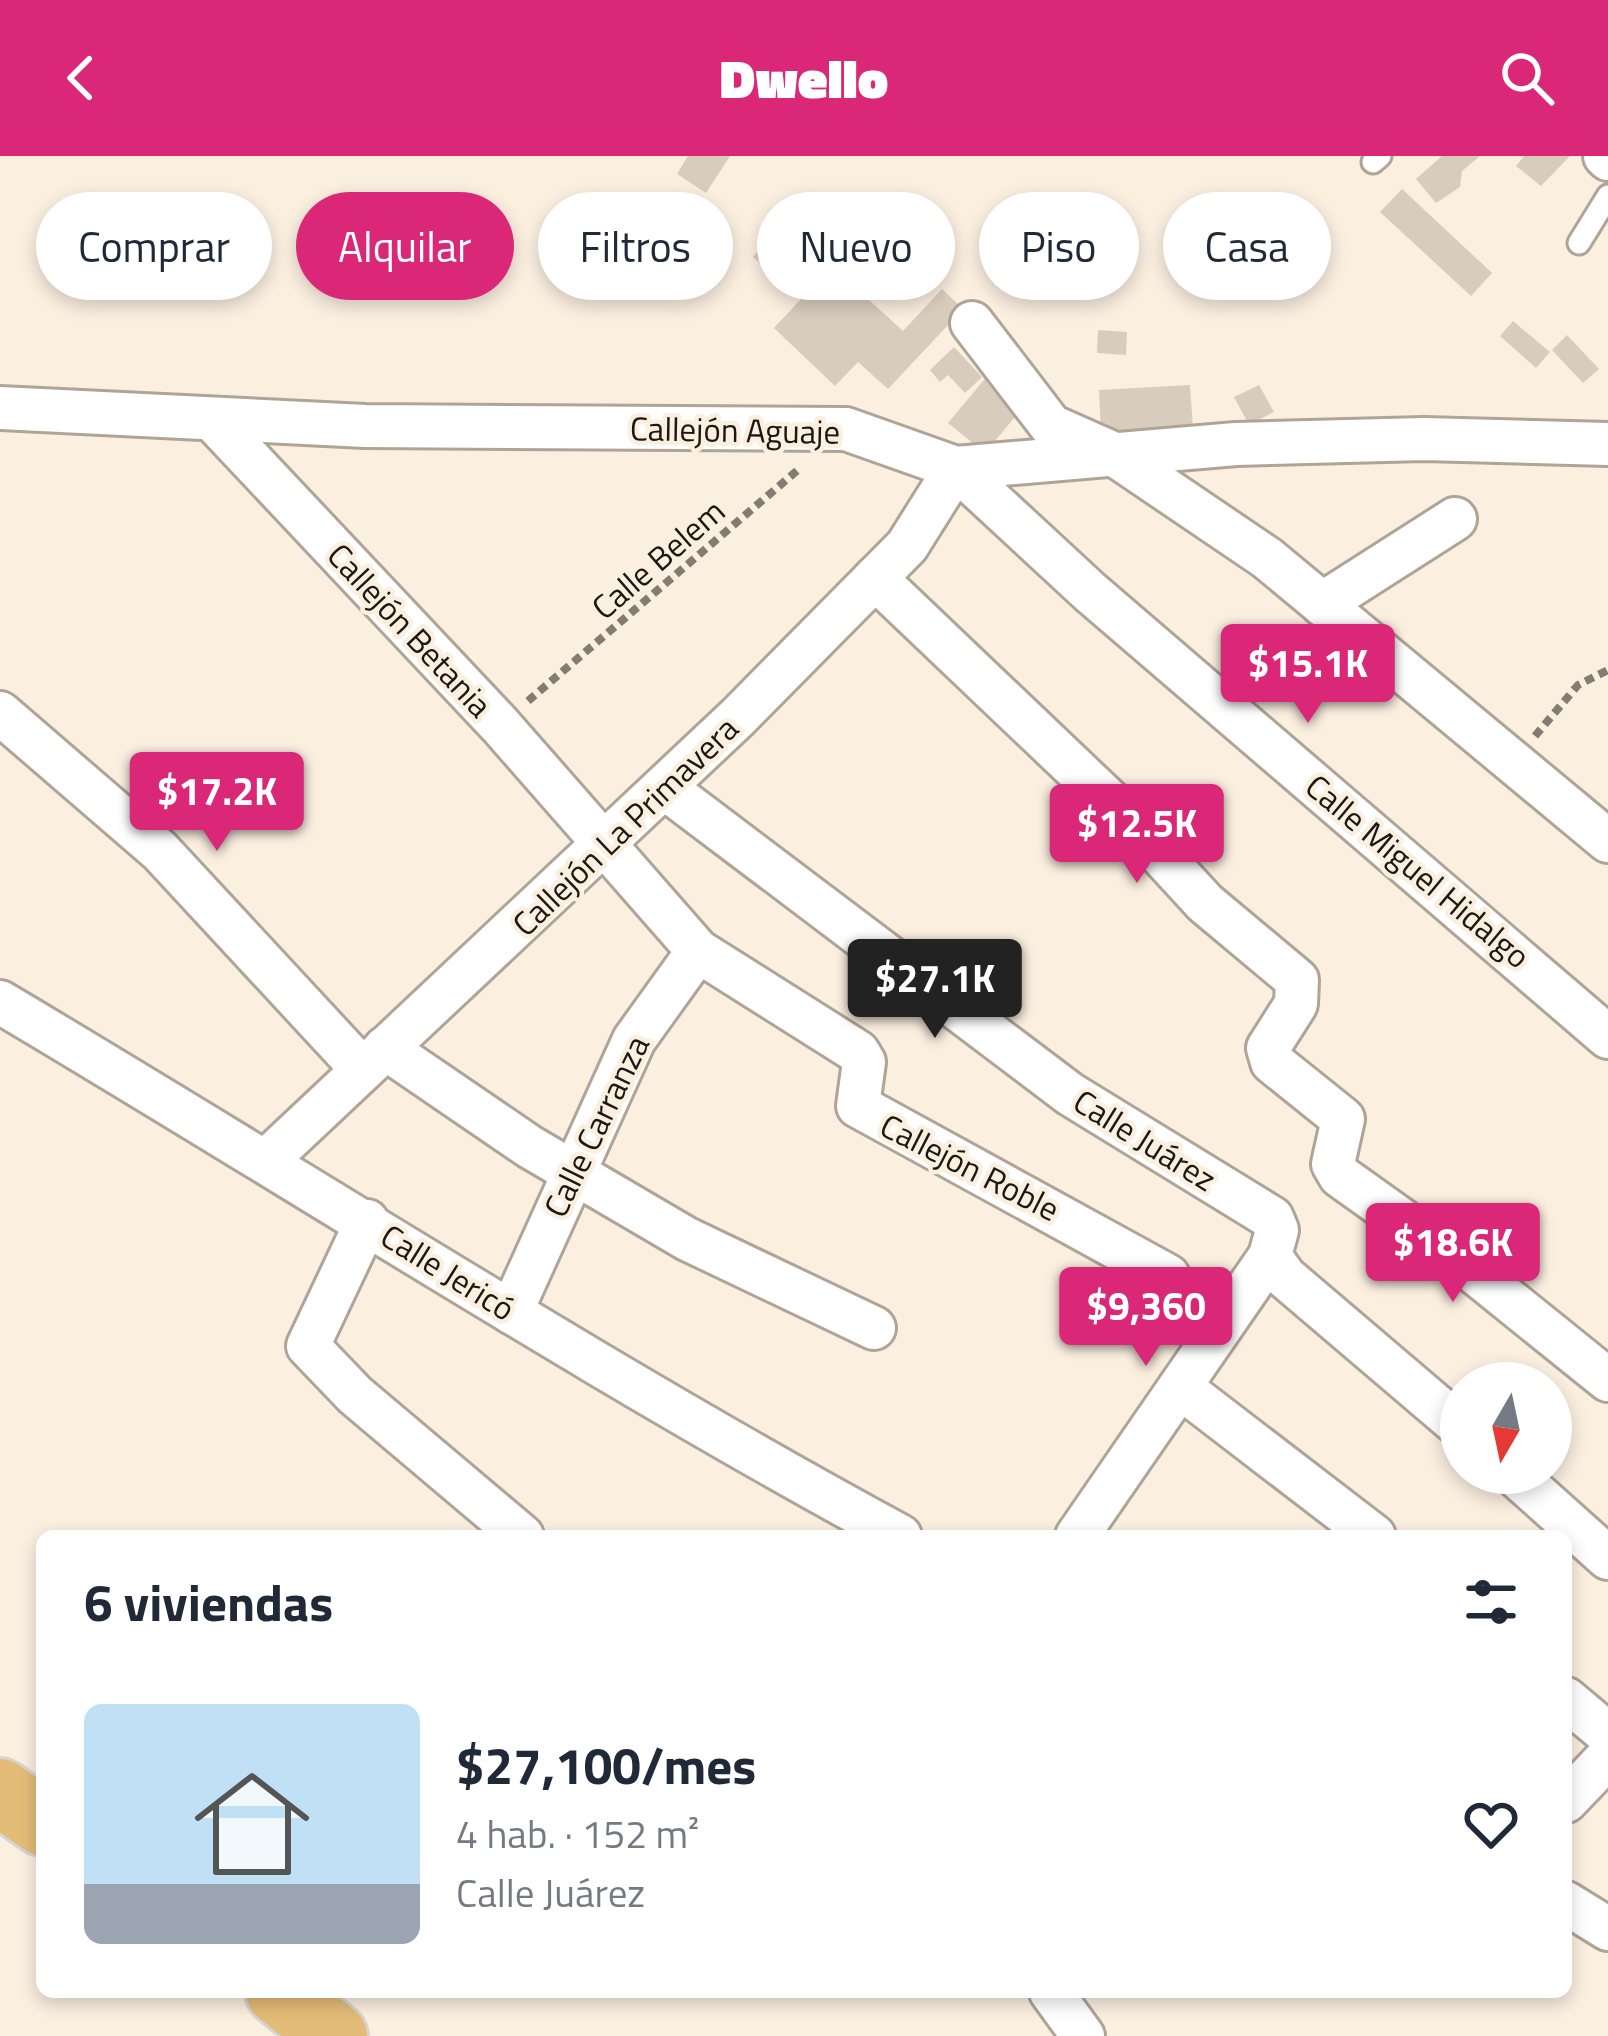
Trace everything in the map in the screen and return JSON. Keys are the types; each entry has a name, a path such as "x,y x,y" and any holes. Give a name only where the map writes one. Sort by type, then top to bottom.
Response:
{"main road":[{"path":"0,1792 36,1818"},
{"path":"286,1998 334,2036"}],"street":[{"path":"972,322 1052,426 1112,453 1267,558 1608,841"},
{"name":"Callejón Aguaje","path":"0,408 365,426 846,429 956,468 1112,453 1424,439 1608,444"},
{"name":"Callejón Betania","path":"212,418 500,725 604,846"},
{"name":"Callejón La Primavera","path":"267,1160 665,788 908,546 956,468"},
{"name":"Calle Miguel Hidalgo","path":"956,468 1090,592 1608,1037"},
{"path":"1322,604 1455,519"},
{"path":"875,578 1125,816 1205,903 1297,980 1296,1004 1268,1048 1272,1062 1343,1120 1334,1164 1340,1176 1469,1268 1608,1380"},
{"path":"0,713 160,850 374,1059 687,1238 874,1328"},
{"name":"Calle Juárez","path":"665,788 1070,1094 1272,1218 1274,1244 1285,1277 1440,1409"},
{"name":"Callejón Roble","path":"604,846 698,951 858,1052 863,1072 858,1106 871,1116 1091,1229 1168,1276"},
{"name":"Calle Carranza","path":"511,1312 634,1040 698,951"},
{"name":"Calle Jericó","path":"0,1002 511,1312 890,1530"},
{"path":"367,1221 308,1346 355,1395 515,1530"},
{"path":"1081,1530 1274,1244"},
{"path":"1180,1388 1366,1530"},
{"path":"1536,1494 1608,1558"},
{"path":"1572,1704 1608,1734"},
{"path":"1572,1796 1608,1757"},
{"path":"1572,1908 1608,1929"},
{"path":"1055,1998 1083,2036"}],"lane":[{"path":"1579,243 1608,196"}],"path":[{"name":"Calle Belem","path":"500,725 846,429"},
{"path":"1513,761 1578,685 1608,670"}],"building":[{"path":"688,156 730,156 707,192 677,174"},
{"path":"1442,156 1480,156 1462,171 1460,187 1436,203 1416,179"},
{"path":"1524,156 1570,156 1541,186 1516,166"},
{"path":"1402,189 1492,273 1471,296 1380,212"},
{"path":"800,300 869,300 903,331 932,300 954,300 963,309 888,389 858,362 835,386 774,328"},
{"path":"1513,321 1550,352 1536,368 1500,336"},
{"path":"1098,330 1127,332 1126,355 1097,353"},
{"path":"1567,335 1599,369 1583,383 1552,350"},
{"path":"954,347 982,377 965,393 948,375 940,382 930,370"},
{"path":"988,375 1024,406 985,453 948,423"},
{"path":"1190,385 1193,429 1101,434 1099,390"},
{"path":"1259,385 1274,412 1249,425 1234,397"}]}
